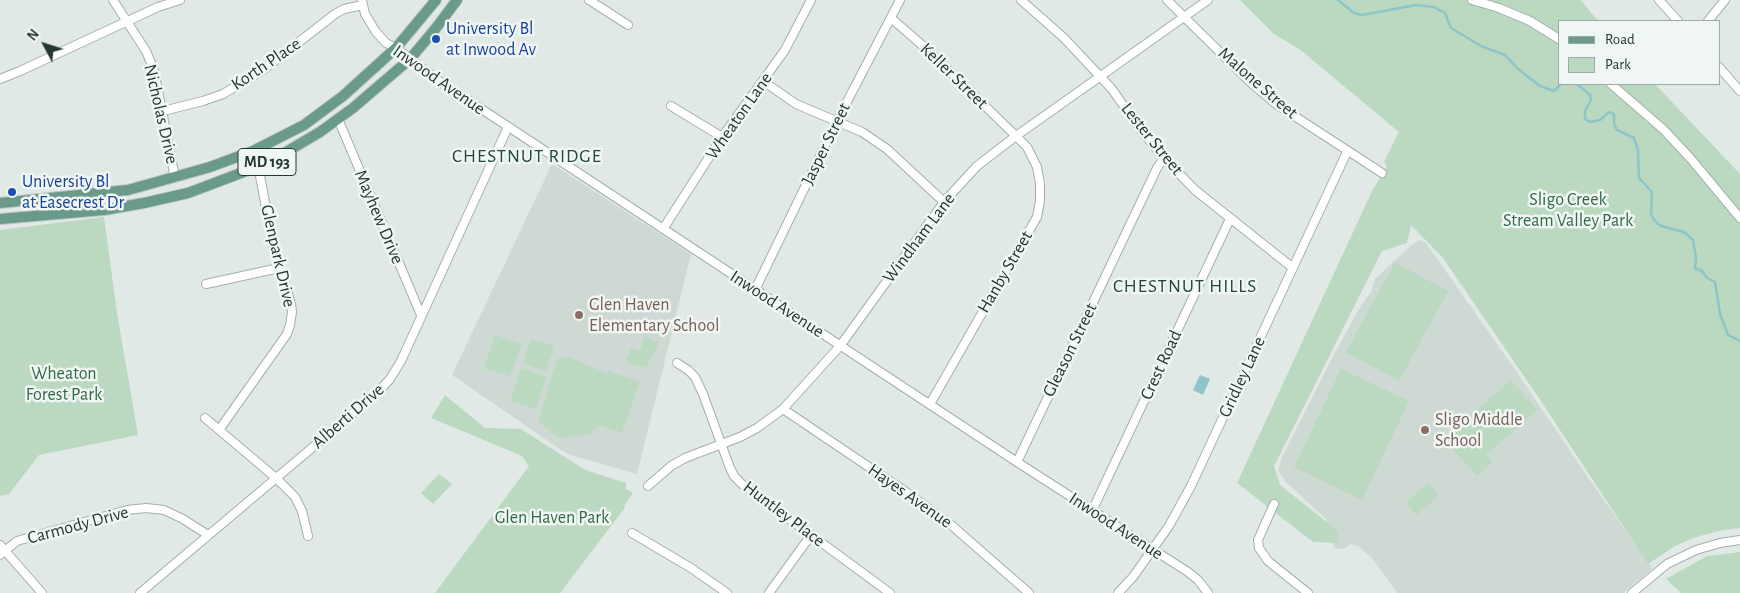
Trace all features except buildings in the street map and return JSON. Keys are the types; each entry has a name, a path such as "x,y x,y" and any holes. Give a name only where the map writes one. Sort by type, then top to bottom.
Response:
{"main road":[{"name":"MD 193","path":"0,203 128,190 210,168 253,151 304,125 343,96 396,48 436,0"},
{"name":"MD 193","path":"0,219 104,210 144,203 188,193 281,156 320,132 353,108 410,59 457,0"}],"street":[{"name":"Nicholas Drive","path":"113,0 146,52 154,70 175,178"},
{"path":"0,79 158,7 180,0"},
{"path":"589,0 628,25"},
{"name":"Wheaton Lane","path":"663,229 722,137 785,50 811,0"},
{"name":"Jasper Street","path":"755,290 900,0"},
{"name":"Lester Street","path":"1021,0 1064,38 1111,88 1144,134 1195,190 1293,268"},
{"name":"Malone Street","path":"1167,0 1250,82 1276,104 1382,173"},
{"name":"Windham Lane","path":"648,486 671,466 757,428 783,409 840,346 944,202 977,166 1016,136 1208,0"},
{"path":"1472,0 1530,20 1558,38"},
{"path":"1659,0 1677,20"},
{"path":"1709,20 1725,0"},
{"name":"Inwood Avenue","path":"362,3 365,14 376,32 387,44 396,48 439,82 1017,462 1188,572 1198,580 1208,593"},
{"name":"Korth Place","path":"163,110 203,101 223,94 263,70 335,14 362,3"},
{"name":"Keller Street","path":"891,18 930,52 1016,136"},
{"path":"1720,68 1740,91"},
{"path":"763,81 796,104 862,132 887,149 944,202"},
{"path":"1611,85 1664,130 1740,218"},
{"path":"671,106 722,137"},
{"name":"Mayhew Drive","path":"338,119 421,315"},
{"name":"Alberti Drive","path":"140,593 377,393 390,379 401,361 508,127"},
{"name":"Hanby Street","path":"930,404 1037,217 1040,184 1037,166 1027,147 1016,136"},
{"name":"Glenpark Drive","path":"219,430 287,334 290,324 291,304 273,245 253,151"},
{"name":"Gridley Lane","path":"1118,593 1133,577 1169,526 1191,486 1347,152"},
{"name":"Gleason Street","path":"1017,462 1157,168 1164,158"},
{"name":"Crest Road","path":"1092,511 1230,219"},
{"path":"206,284 279,268"},
{"name":"Huntley Place","path":"676,363 695,377 730,468 743,485 890,593"},
{"name":"Hayes Avenue","path":"783,409 950,524 1003,568 1029,593"},
{"path":"204,418 276,478 295,497 302,510 308,536"},
{"path":"1274,504 1258,540 1259,548 1268,562 1308,593"},
{"name":"Carmody Drive","path":"2,550 17,541 127,510 146,508 164,510 183,519 208,535"},
{"path":"632,533 691,568 727,593"},
{"path":"769,593 811,535"},
{"path":"1632,593 1667,564 1696,550 1720,543 1740,540"},
{"path":"2,550 42,593"}],"shaded area":[{"name":"Glen Haven Elementary School","path":"552,164 691,254 637,474 567,454 452,375"},
{"name":"Sligo Middle School","path":"1419,240 1426,243 1650,565 1652,569 1623,593 1397,593 1372,558 1358,546 1351,544 1343,549 1335,548 1329,537 1326,519 1286,482 1278,471 1282,457 1338,347 1362,304 1371,292 1375,279"}],"green space":[{"name":"Sligo Creek Stream Valley Park","path":"1240,0 1581,0 1597,20 1558,20 1558,85 1656,85 1740,174 1740,528 1718,531 1693,538 1675,546 1648,564 1541,401 1443,258 1411,225 1407,243 1382,251 1274,466 1280,485 1338,531 1338,543 1313,542 1237,483 1373,189 1387,167 1384,162 1399,132 1299,49 1274,34"},
{"name":"Wheaton Forest Park","path":"104,217 117,313 138,435 39,455 9,494 0,496 0,230"},
{"path":"1395,262 1448,291 1399,381 1346,352"},
{"path":"495,335 522,344 510,376 484,368"},
{"path":"644,337 659,342 654,355 651,355 647,368 626,362 631,348 640,351"},
{"path":"531,339 554,346 546,371 523,363"},
{"path":"566,356 607,373 608,371 640,382 622,433 598,425 590,434 560,438 538,422 557,359"},
{"path":"521,368 547,377 536,409 510,401"},
{"path":"1341,369 1409,401 1362,500 1294,467"},
{"path":"1510,380 1537,409 1487,455 1492,462 1477,476 1444,440"},
{"name":"Glen Haven Park","path":"445,395 485,428 521,429 585,470 626,483 626,489 633,493 625,504 624,509 560,593 435,593 529,466 522,456 431,418"},
{"path":"439,474 452,484 433,504 421,493"},
{"path":"1428,483 1439,496 1416,515 1406,502"},
{"path":"1740,552 1740,593 1681,593 1666,579 1707,556"}],"water":[{"path":"1200,375 1210,379 1203,395 1193,390"}],"waterway":[{"path":"1338,0 1354,13 1362,15 1416,5 1434,7 1445,13 1451,28 1481,46 1505,55 1518,69 1540,86 1554,91 1560,85"},
{"path":"1578,85 1590,95 1591,100 1585,111 1585,119 1590,122 1600,120 1609,112 1614,114 1614,124 1617,130 1634,138 1638,150 1639,178 1652,192 1651,214 1654,220 1661,226 1684,232 1693,240 1696,258 1695,268 1702,271 1707,278 1715,282 1720,314 1728,335 1740,341"}],"place":[{"name":"University Bl at Inwood Av","path":"436,39"},
{"name":"University Bl at Easecrest Dr","path":"12,192"},
{"name":"Glen Haven Elementary School","path":"579,315"},
{"name":"Sligo Middle School","path":"1425,430"}],"district":[{"name":"CHESTNUT RIDGE","path":"527,156"},
{"name":"CHESTNUT HILLS","path":"1185,286"}]}
